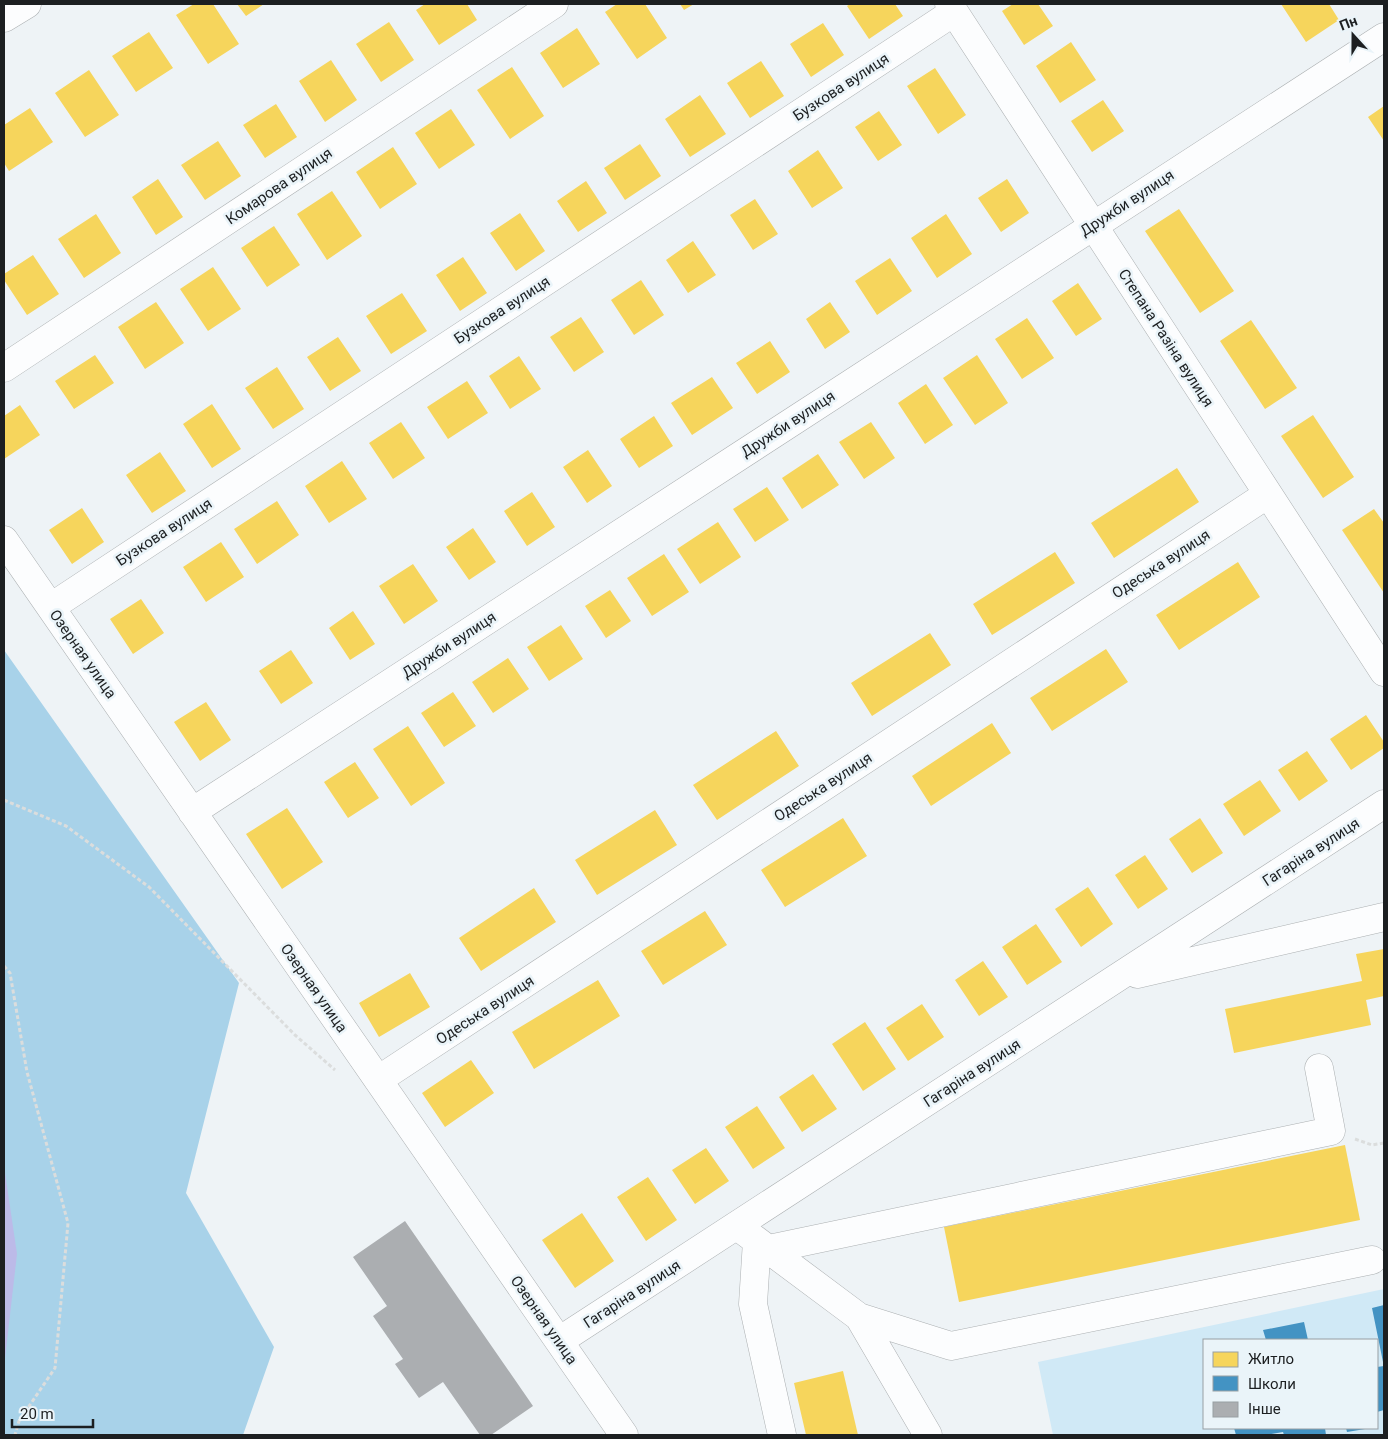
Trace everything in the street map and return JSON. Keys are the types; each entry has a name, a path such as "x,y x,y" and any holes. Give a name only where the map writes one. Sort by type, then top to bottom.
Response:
{"street":[{"path":"4,18 27,4"},
{"name":"Комарова вулиця","path":"4,368 554,4"},
{"name":"Степана Разіна вулиця","path":"951,8 1384,672"},
{"name":"Бузкова вулиця","path":"50,607 951,8"},
{"name":"Дружби вулиця","path":"192,812 1384,37"},
{"name":"Одеська вулиця","path":"378,1080 1268,494"},
{"name":"Озерная улица","path":"4,540 624,1435"},
{"name":"Гагаріна вулиця","path":"559,1341 754,1239 1119,978 1384,804"},
{"path":"1119,978 1384,917"},
{"path":"754,1239 1331,1131 1319,1068"},
{"path":"754,1239 859,1317 951,1346 1372,1260"},
{"path":"754,1239 752,1304 782,1435"},
{"path":"859,1317 928,1435"}],"path":[{"path":"4,800 66,826 149,887 295,1035 339,1073"},
{"path":"4,966 10,973 27,1072 68,1223 55,1368 19,1421 15,1435"}],"shaded area":[{"path":"4,650 239,983 186,1193 274,1347 243,1435 4,1435"},
{"path":"4,1166 17,1254 4,1367"},
{"path":"1384,1289 1384,1435 1053,1435 1038,1362"}],"building: Житло":[{"path":"194,4 213,4 239,44 208,64 176,15"},
{"path":"237,4 264,4 246,16"},
{"path":"425,4 467,4 477,20 439,45 416,10"},
{"path":"617,4 645,4 667,38 637,59 605,12"},
{"path":"680,4 694,4 684,10"},
{"path":"850,4 895,4 903,16 869,39 847,6"},
{"path":"1013,4 1038,4 1053,26 1024,45 1002,11"},
{"path":"1281,4 1329,4 1339,20 1306,42"},
{"path":"389,22 414,60 381,82 356,44"},
{"path":"823,23 844,55 811,77 790,44"},
{"path":"577,28 600,64 563,88 540,53"},
{"path":"149,32 173,68 136,92 112,56"},
{"path":"1071,42 1096,80 1060,103 1036,66"},
{"path":"331,60 357,100 325,122 299,81"},
{"path":"761,61 784,96 750,118 727,83"},
{"path":"512,67 544,116 510,139 477,90"},
{"path":"935,68 966,115 938,134 907,86"},
{"path":"89,70 119,115 85,137 55,93"},
{"path":"700,95 726,134 690,157 665,119"},
{"path":"1103,100 1124,131 1092,152 1071,121"},
{"path":"276,104 297,137 265,158 243,125"},
{"path":"1384,106 1384,141 1368,117"},
{"path":"30,108 53,142 9,171 4,163 4,125"},
{"path":"451,109 475,145 439,169 415,133"},
{"path":"879,111 902,145 878,161 855,127"},
{"path":"218,141 241,176 205,200 181,165"},
{"path":"640,144 661,176 625,200 604,168"},
{"path":"393,147 417,184 380,209 356,172"},
{"path":"818,150 843,188 812,208 788,171"},
{"path":"158,179 183,217 156,235 132,197"},
{"path":"1007,179 1029,213 1001,232 978,198"},
{"path":"586,181 607,213 578,232 557,201"},
{"path":"332,191 362,236 327,260 297,214"},
{"path":"755,199 778,234 753,250 730,215"},
{"path":"1179,209 1234,291 1200,313 1145,231"},
{"path":"520,213 545,251 516,271 490,233"},
{"path":"96,214 121,253 84,278 58,239"},
{"path":"946,214 972,254 937,278 911,238"},
{"path":"274,226 300,265 267,287 241,248"},
{"path":"693,241 716,275 688,293 666,260"},
{"path":"33,255 59,294 27,315 4,280 4,274"},
{"path":"463,257 487,293 460,311 436,275"},
{"path":"890,258 912,291 877,315 855,281"},
{"path":"213,267 241,309 208,331 180,289"},
{"path":"641,280 664,315 634,335 611,300"},
{"path":"1078,283 1102,319 1076,336 1052,301"},
{"path":"402,293 427,331 391,354 366,316"},
{"path":"156,302 184,343 145,369 118,327"},
{"path":"830,302 850,332 825,349 806,319"},
{"path":"581,317 604,352 574,372 550,337"},
{"path":"1027,318 1054,358 1022,379 995,339"},
{"path":"1251,320 1297,388 1265,409 1220,341"},
{"path":"338,337 361,371 330,391 307,357"},
{"path":"770,341 790,372 757,394 736,363"},
{"path":"95,355 114,383 74,409 55,381"},
{"path":"977,355 1008,403 975,425 943,378"},
{"path":"519,356 541,389 510,409 489,376"},
{"path":"277,367 304,409 273,429 245,388"},
{"path":"712,377 733,408 692,435 671,403"},
{"path":"467,381 488,413 448,439 427,407"},
{"path":"926,384 953,425 925,444 898,403"},
{"path":"212,404 241,449 212,468 183,424"},
{"path":"20,405 40,435 4,459 4,416"},
{"path":"1313,415 1354,477 1323,498 1281,436"},
{"path":"654,416 673,446 639,468 620,439"},
{"path":"401,422 425,458 393,479 369,443"},
{"path":"871,422 895,458 864,479 839,442"},
{"path":"588,450 612,486 587,503 563,467"},
{"path":"160,452 186,491 152,513 126,475"},
{"path":"818,454 839,485 802,509 782,478"},
{"path":"342,461 367,499 329,523 305,486"},
{"path":"1177,468 1199,502 1114,558 1091,523"},
{"path":"767,487 789,520 755,542 733,509"},
{"path":"532,492 555,527 527,546 504,511"},
{"path":"277,501 299,535 257,564 234,529"},
{"path":"82,508 104,542 72,564 49,530"},
{"path":"1374,509 1384,523 1384,593 1342,530"},
{"path":"718,522 741,557 700,584 677,549"},
{"path":"473,528 496,562 469,580 446,547"},
{"path":"221,542 244,577 206,602 183,567"},
{"path":"1055,552 1075,583 992,635 973,604"},
{"path":"664,554 689,592 652,616 627,578"},
{"path":"1238,562 1260,597 1179,650 1156,615"},
{"path":"413,564 438,601 404,624 379,586"},
{"path":"610,590 631,621 606,638 585,606"},
{"path":"141,599 164,633 133,654 110,619"},
{"path":"353,611 375,644 350,660 329,628"},
{"path":"561,625 583,659 549,681 527,647"},
{"path":"930,633 951,665 872,716 851,683"},
{"path":"1106,649 1128,682 1052,731 1030,698"},
{"path":"291,650 313,683 281,704 259,671"},
{"path":"508,658 529,689 493,713 472,682"},
{"path":"453,692 476,726 444,747 421,713"},
{"path":"206,702 231,740 200,761 174,722"},
{"path":"1366,715 1384,742 1384,748 1351,770 1330,739"},
{"path":"992,723 1011,753 931,806 912,776"},
{"path":"408,726 445,783 411,806 373,749"},
{"path":"776,731 799,766 717,820 693,785"},
{"path":"1307,751 1328,781 1299,801 1278,770"},
{"path":"355,762 379,798 348,818 324,782"},
{"path":"1260,780 1281,811 1244,836 1223,804"},
{"path":"287,808 323,862 282,889 246,834"},
{"path":"655,810 677,845 597,895 575,860"},
{"path":"843,818 867,856 785,907 761,870"},
{"path":"1200,818 1223,853 1192,873 1169,839"},
{"path":"1145,855 1168,889 1138,909 1115,875"},
{"path":"1088,887 1113,924 1081,947 1055,909"},
{"path":"534,888 556,922 481,971 459,938"},
{"path":"705,911 727,945 663,985 641,951"},
{"path":"1036,924 1062,962 1027,985 1002,947"},
{"path":"1384,949 1384,996 1366,1000 1371,1025 1234,1053 1225,1009 1362,981 1356,954"},
{"path":"983,961 1008,997 979,1016 955,980"},
{"path":"410,973 430,1007 379,1037 359,1003"},
{"path":"598,980 620,1016 534,1069 512,1032"},
{"path":"922,1004 944,1037 908,1061 886,1028"},
{"path":"865,1022 896,1069 863,1091 832,1044"},
{"path":"471,1060 494,1093 445,1127 422,1093"},
{"path":"813,1074 837,1109 802,1132 779,1097"},
{"path":"757,1106 785,1148 753,1169 725,1127"},
{"path":"1345,1145 1360,1220 959,1302 944,1227"},
{"path":"706,1148 729,1181 695,1204 672,1170"},
{"path":"648,1177 677,1220 646,1241 617,1197"},
{"path":"582,1213 614,1261 575,1288 542,1240"},
{"path":"843,1371 858,1435 806,1435 794,1383"}],"building: Школи":[{"path":"1384,1305 1384,1362 1383,1362 1372,1308"},
{"path":"1304,1322 1308,1339 1266,1339 1263,1330"},
{"path":"1384,1366 1384,1410 1378,1412 1378,1367"},
{"path":"1234,1429 1325,1429 1326,1435 1284,1435 1283,1432 1266,1435 1236,1435"},
{"path":"1346,1429 1365,1429 1347,1432"}],"building: Інше":[{"path":"405,1221 533,1406 491,1435 480,1435 443,1382 419,1398 395,1364 403,1359 373,1316 387,1306 353,1257"}]}
